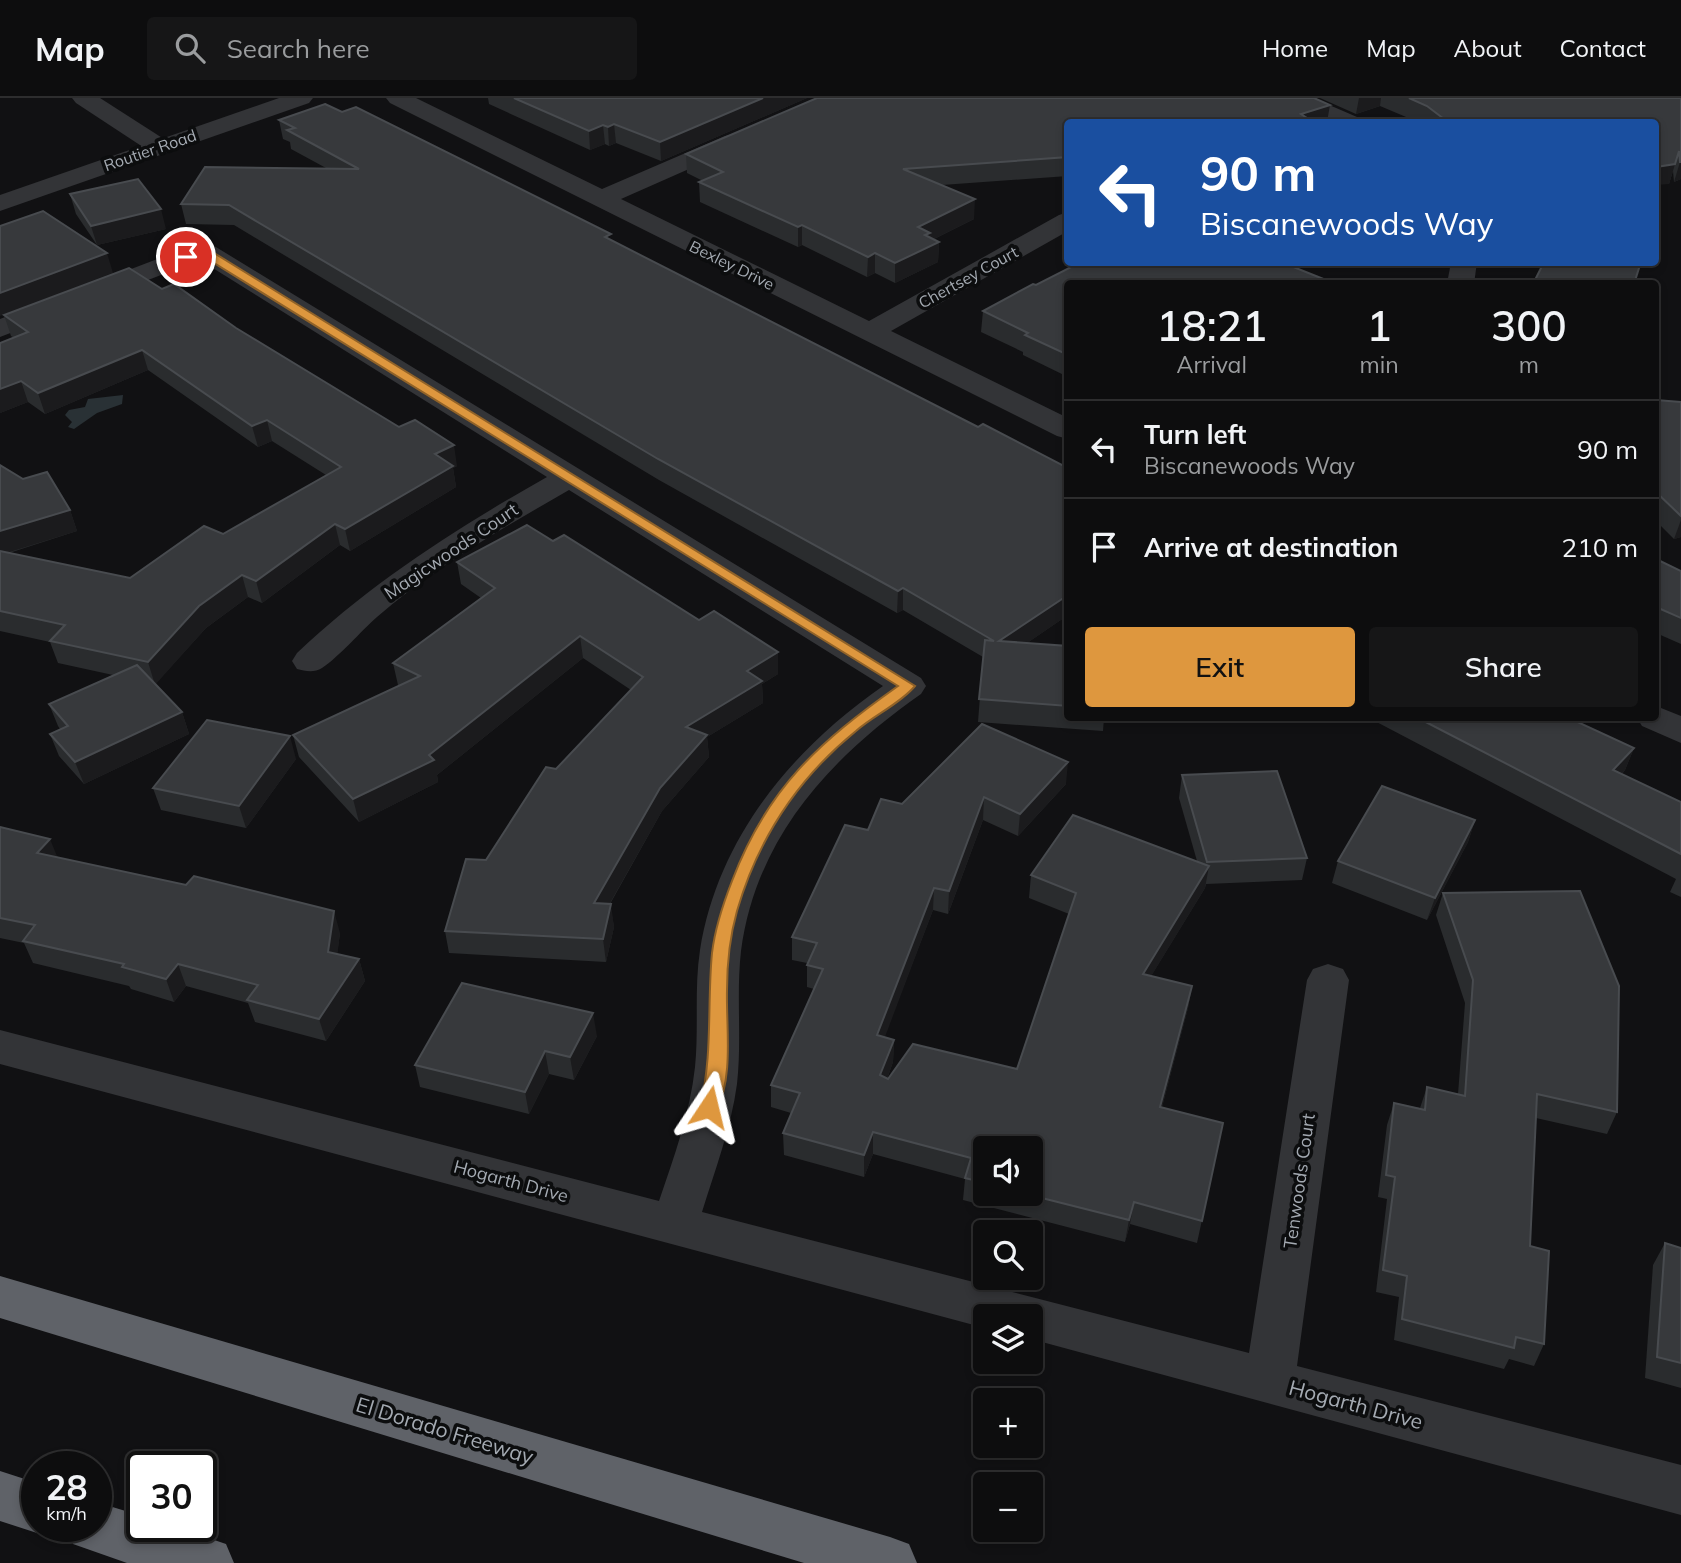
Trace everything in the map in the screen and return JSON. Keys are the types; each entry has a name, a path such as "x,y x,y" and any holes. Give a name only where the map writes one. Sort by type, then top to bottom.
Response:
{"highway":[{"name":"El Dorado Freeway","path":"0,1297 890,1563"},
{"path":"0,1496 21,1503"},
{"path":"112,1532 208,1563"}],"street":[{"path":"84,98 158,146"},
{"name":"Routier Road","path":"0,203 301,98"},
{"name":"Bexley Drive","path":"398,98 1064,428"},
{"path":"1293,98 1342,119"},
{"path":"600,199 760,130"},
{"name":"Chertsey Court","path":"869,332 1064,222"},
{"path":"0,328 202,250 908,686 852,726 798,778 769,819 740,875 721,950 715,1083 704,1130 675,1225"},
{"name":"Magicwoods Court","path":"309,661 338,631 409,575 489,522 569,477"},
{"path":"1659,720 1681,730"},
{"name":"Tenwoods Court","path":"1270,1381 1328,980"},
{"name":"Hogarth Drive","path":"0,1047 975,1304"},
{"name":"Hogarth Drive","path":"1043,1321 1681,1490"}],"shaded area":[{"path":"123,395 122,404 97,413 74,429 68,427 72,422 65,415 69,410 85,407 88,399"}],"building":[{"path":"514,98 763,98 660,142 614,124 589,131"},
{"path":"817,98 1314,98 1330,105 1301,114 1308,119 1064,119 1064,157 903,169 975,199 918,227 930,233 925,235 939,242 895,263 875,253 868,257 802,225 798,227 699,182 723,172 686,154"},
{"path":"1409,98 1681,98 1681,162 1679,151 1675,164 1659,167 1659,119 1444,119 1427,106"},
{"path":"325,104 342,112 356,107 611,234 605,237 978,427 983,424 1064,466 1064,598 999,641 1064,646 1064,706 979,699 985,640 994,641 903,588 898,591 658,459 229,205 181,204 205,167 359,169 287,130 295,128 279,120"},
{"path":"138,179 161,209 91,226 70,194"},
{"path":"43,211 107,253 0,293 0,226"},
{"path":"1073,266 1291,266 1326,280 1064,280 1064,353 983,311 1033,284 1036,285"},
{"path":"1542,266 1639,268 1635,280 1535,280"},
{"path":"129,268 162,289 174,284 236,328 399,427 415,420 454,445 435,454 453,466 345,529 335,524 256,581 242,575 199,606 148,662 50,641 65,625 0,611 0,551 130,578 204,526 223,534 341,467 267,420 252,426 142,350 38,393 21,381 0,389 0,343 28,332 4,315"},
{"path":"1659,400 1681,402 1681,516 1659,495"},
{"path":"0,465 23,479 47,472 70,510 0,531"},
{"path":"527,525 553,541 564,535 699,620 714,611 778,652 747,671 762,681 686,727 707,735 660,788 594,903 611,904 603,939 445,931 466,859 486,860 546,767 556,769 643,677 580,636 429,755 434,760 353,799 293,735 420,676 393,663 495,588 457,562"},
{"path":"1659,560 1681,571 1681,618 1659,608"},
{"path":"137,665 182,712 75,762 50,734 68,726 49,704"},
{"path":"207,720 290,736 239,806 153,788"},
{"path":"1424,721 1576,721 1634,748 1613,770 1681,802 1681,854"},
{"path":"982,724 1068,762 1020,814 984,797 949,891 934,888 877,1035 894,1040 880,1075 888,1079 913,1044 1017,1069 1076,893 1031,875 1073,815 1209,866 1143,974 1192,986 1160,1107 1223,1123 1202,1221 1134,1202 1129,1220 1043,1198 1043,1136 973,1136 973,1180 965,1178 971,1158 873,1132 864,1155 783,1133 800,1093 771,1085 823,969 807,965 817,943 792,937 845,825 868,830 881,799 902,804"},
{"path":"1277,771 1307,858 1207,862 1182,775"},
{"path":"1382,786 1475,820 1435,898 1338,861"},
{"path":"0,827 50,839 37,853 186,885 194,876 334,911 328,952 359,959 319,1019 247,1000 258,985 178,964 166,979 122,967 124,964 23,941 35,925 0,918"},
{"path":"1580,891 1619,986 1617,1112 1537,1094 1530,1246 1549,1251 1544,1344 1516,1337 1514,1348 1402,1319 1407,1276 1383,1270 1395,1177 1386,1175 1394,1103 1425,1110 1427,1087 1465,1096 1473,980 1443,893"},
{"path":"462,983 593,1013 570,1057 545,1051 525,1092 415,1065"},
{"path":"1665,1243 1681,1248 1681,1363 1657,1357"}],"route":[{"path":"186,257 202,250 908,686 885,700 823,751 775,808 751,851 729,911 721,950 719,1036 715,1083 709,1107"}]}
